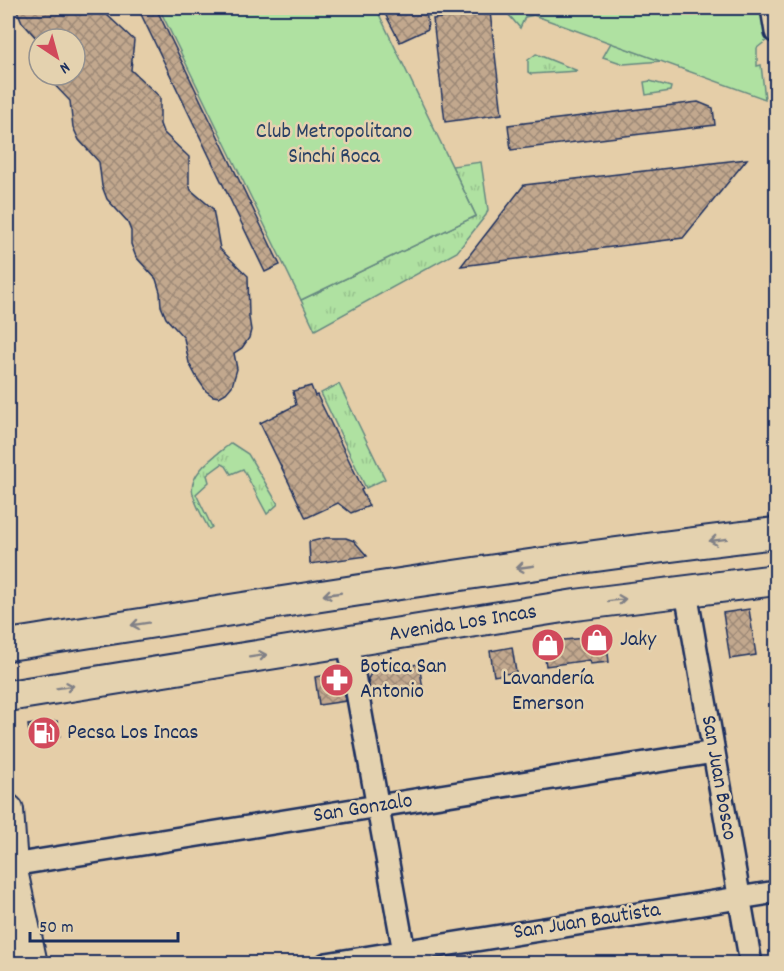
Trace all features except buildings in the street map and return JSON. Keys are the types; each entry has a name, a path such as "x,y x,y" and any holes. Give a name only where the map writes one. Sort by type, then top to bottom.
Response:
{"main road":[{"name":"Avenida Los Incas","path":"8,645 299,599 568,560 777,533"},
{"path":"568,560 575,605"},
{"name":"Avenida Los Incas","path":"8,696 575,605 777,580"},
{"path":"8,810 9,866 32,963"}],"street":[{"path":"772,8 777,32"},
{"name":"San Juan Bosco","path":"686,592 751,963"},
{"path":"348,642 404,957"},
{"name":"San Gonzalo","path":"9,866 714,752"},
{"name":"San Juan Bautista","path":"326,963 404,957 777,892"}],"green space":[{"name":"Club Metropolitano Sinchi Roca","path":"159,8 376,8 476,216 301,300"},
{"path":"428,8 472,8 476,9 429,16"},
{"path":"503,8 514,8 534,15 525,17 520,28"},
{"path":"514,8 763,8 767,40 757,48 757,66 761,65 765,99"},
{"path":"611,43 662,61 624,64 603,57"},
{"path":"536,54 578,71 531,74 528,72 528,60"},
{"path":"650,81 671,87 670,91 646,95 644,82"},
{"path":"481,162 488,210 457,252 315,330 301,300 476,216 452,166"},
{"path":"339,384 385,479 366,488 321,393"},
{"path":"231,443 248,454 278,504 267,514 243,469 231,474 222,464 207,475 209,482 196,494 212,527 209,529 196,503 192,486 204,465"}],"place":[{"name":"Jaky","path":"597,640"},
{"name":"Lavandería Emerson","path":"548,645"},
{"name":"Botica San Antonio","path":"337,680"},
{"name":"Pecsa Los Incas","path":"44,733"}]}
